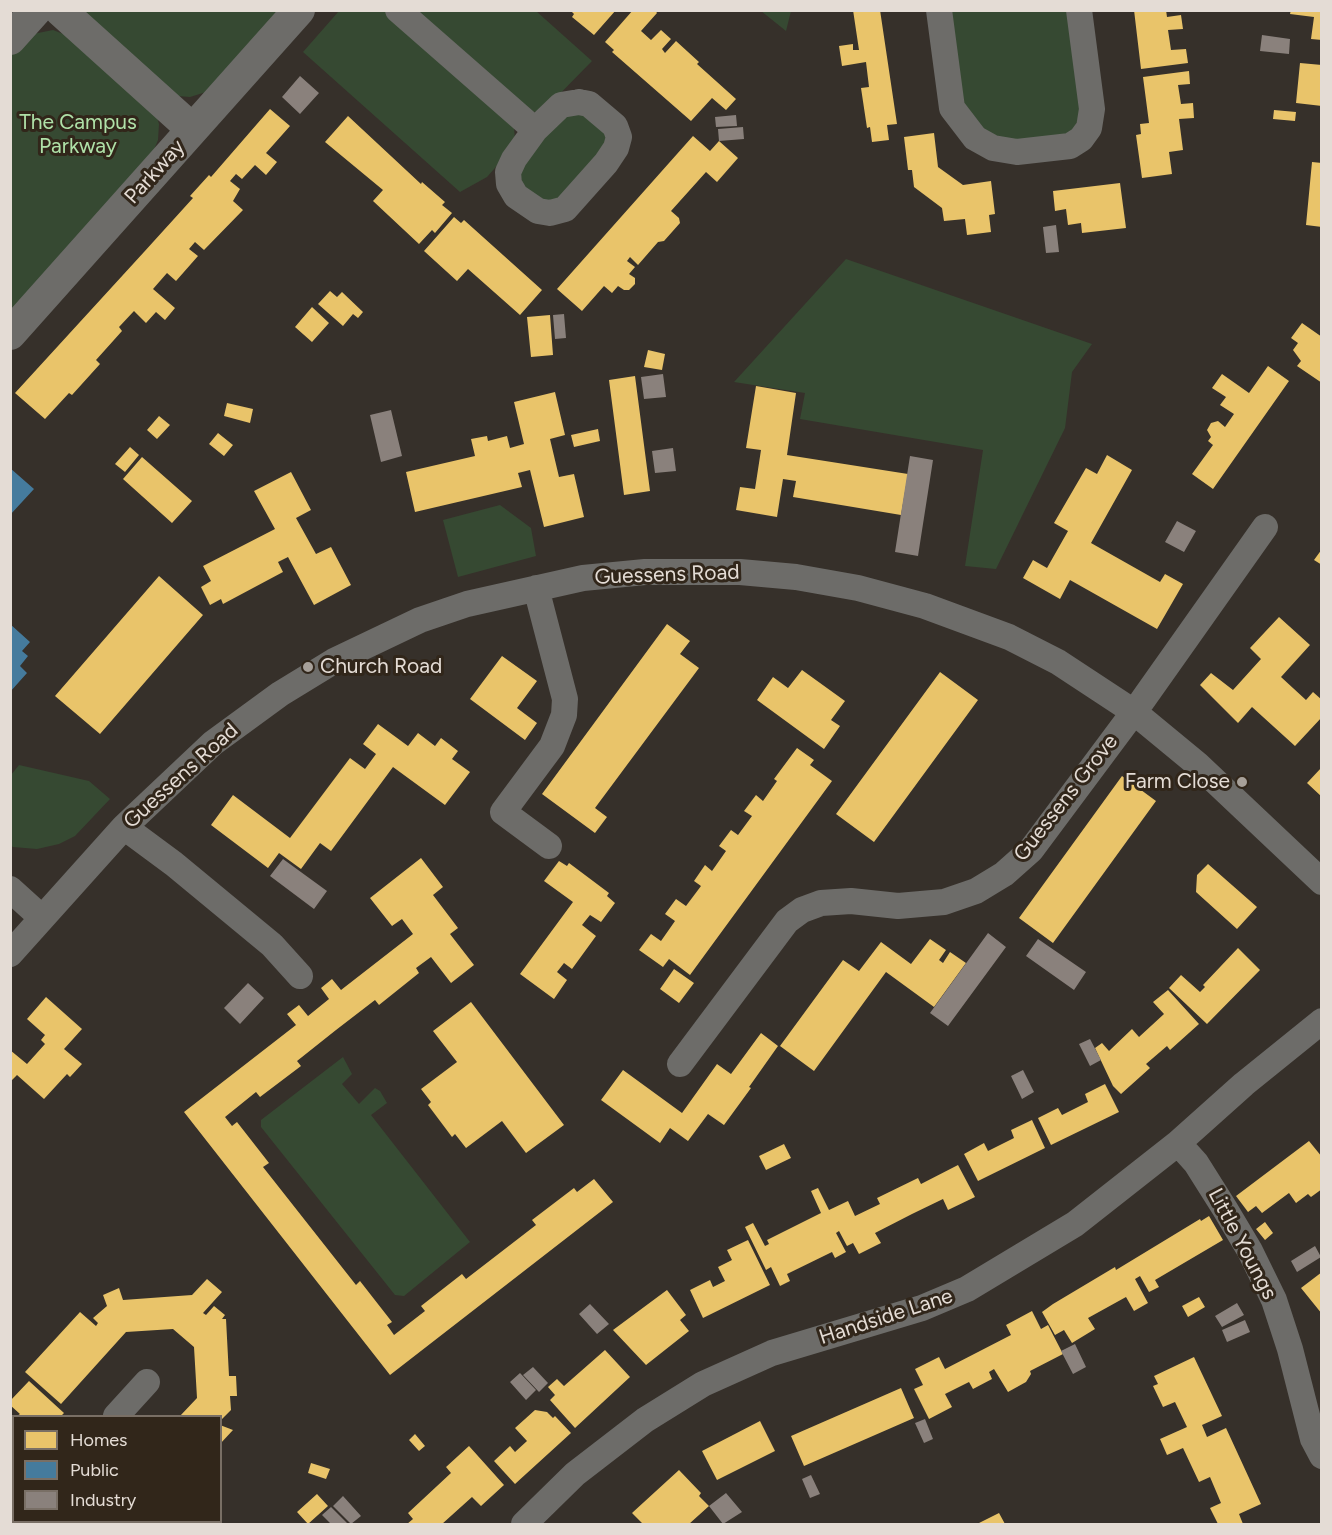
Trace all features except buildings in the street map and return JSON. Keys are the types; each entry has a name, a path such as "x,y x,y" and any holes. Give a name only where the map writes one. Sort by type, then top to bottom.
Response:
{"street":[{"path":"10,39 36,10"},
{"path":"60,10 192,129"},
{"name":"Parkway","path":"10,334 299,10"},
{"path":"398,10 536,130"},
{"path":"939,10 952,108 975,138 993,148 1017,152 1070,146 1081,139 1089,128 1092,109 1079,10"},
{"path":"579,102 590,104 615,126 619,136 616,148 606,163 565,209 550,213 537,211 516,196 509,184 508,172 514,159 536,130 561,105 579,102"},
{"path":"1134,712 1265,527"},
{"name":"Guessens Road","path":"10,954 124,827 213,743 280,694 334,661 420,620 467,604 583,578 666,572 740,572 796,577 858,588 947,613 1009,637 1058,662 1134,712 1197,764 1322,882"},
{"path":"536,588 565,699 564,716 552,746 503,812 549,846"},
{"name":"Guessens Grove","path":"680,1064 787,921 802,910 821,903 851,901 898,906 944,902 976,891 1004,874 1031,850 1134,712"},
{"path":"124,827 174,864 272,945 300,976"},
{"path":"10,889 42,918"},
{"name":"Handside Lane","path":"524,1524 575,1474 645,1420 703,1384 772,1353 922,1308 967,1289 1075,1224 1178,1143 1244,1084 1322,1021"},
{"name":"Little Youngs","path":"1178,1143 1196,1163 1251,1251 1269,1290 1290,1349 1313,1439 1322,1456"},
{"path":"117,1415 147,1382"}],"green space":[{"name":"The Campus Parkway","path":"81,11 285,11 206,92 190,97 178,96"},
{"path":"339,11 388,11 514,128 515,139 510,151 487,177 460,192 303,52"},
{"path":"406,11 536,11 592,61 544,110 534,112 521,108"},
{"path":"761,11 791,11 786,31"},
{"path":"946,11 1069,11 1082,107 1075,128 1065,137 1015,142 979,130 961,106"},
{"name":"The Campus Parkway","path":"53,30 71,37 155,111 159,124 158,140 151,157 11,315 11,53 33,34"},
{"path":"569,110 603,123 608,144 556,202 526,196 518,168"},
{"path":"846,259 1092,344 1072,372 1065,428 996,569 965,566 983,450 800,419 805,393 734,382"},
{"path":"500,505 531,528 536,556 458,577 443,520"},
{"path":"19,765 89,781 110,799 75,836 59,844 37,849 13,847 10,845 11,775"},
{"path":"343,1057 352,1074 342,1084 359,1104 375,1088 380,1091 387,1103 371,1115 470,1242 404,1296 395,1295 261,1127 261,1120"}],"place":[{"name":"Church Road","path":"308,667"},
{"name":"Farm Close","path":"1242,782"}]}
